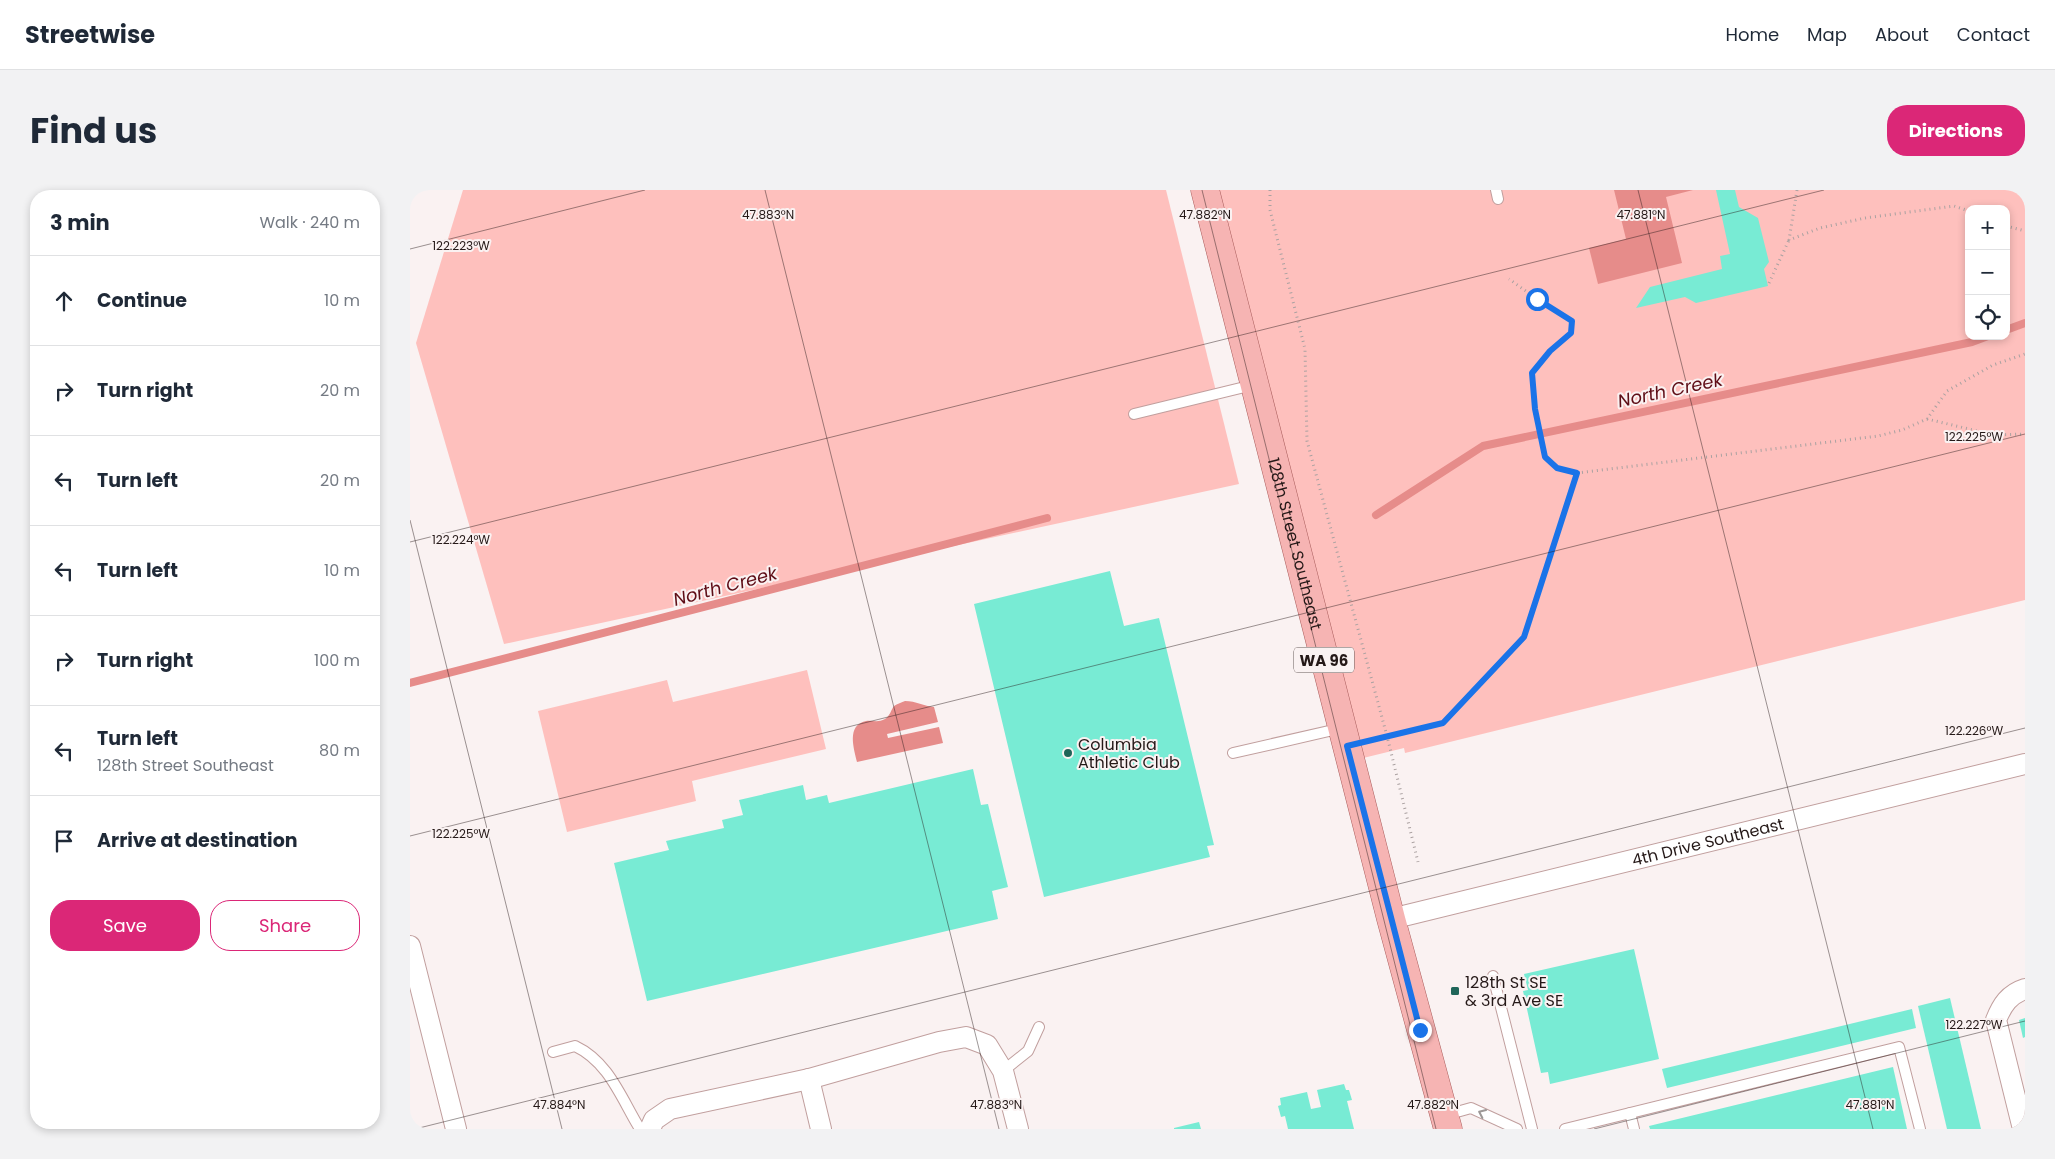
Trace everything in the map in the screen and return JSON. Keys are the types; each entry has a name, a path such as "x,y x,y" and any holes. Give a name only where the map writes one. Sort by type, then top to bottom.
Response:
{"main road":[{"name":"128th Street Southeast","path":"1205,190 1391,919 1447,1122"}],"street":[{"name":"4th Drive Southeast","path":"1391,919 2025,764"},
{"path":"410,946 456,1129"},
{"path":"2023,1129 1996,1020 2004,1002 2018,991 2025,989"},
{"path":"650,1129 654,1120 670,1109 809,1079 966,1036 987,1045 1004,1071 1018,1129"},
{"path":"809,1079 821,1129"}],"lane":[{"path":"1134,414 1254,384"},
{"path":"1233,752 1345,737"},
{"path":"1493,976 1532,1129"},
{"path":"1004,1071 1028,1051 1039,1027"},
{"path":"553,1052 575,1046 589,1052 605,1068 640,1129"},
{"path":"1565,1129 1899,1047 1920,1129"},
{"path":"1447,1122 1471,1108 1517,1129"},
{"path":"1630,1113 1634,1129"}],"path":[{"path":"1270,190 1270,210 1305,349 1307,441 1387,736 1418,862"},
{"path":"1769,283 1789,240 1796,190"},
{"path":"1789,240 1820,228 1865,218 1954,206 1965,210"},
{"path":"2010,227 2025,231"},
{"path":"1509,279 1572,321 1571,333 1550,351 1532,373 1535,409 1545,457 1557,468 1577,473 1878,436 1902,430 1927,419 1947,392 1993,365 2025,354"},
{"path":"1927,419 1994,435 2025,434"},
{"path":"1345,737 1387,736 1443,723 1524,637 1577,473"}],"shaded area":[{"path":"463,190 1166,190 1239,484 504,644 416,343"},
{"path":"1205,190 2025,190 2025,600 1405,753 1404,748 1351,761"},
{"path":"1614,190 1693,190 1666,197 1682,263 1598,284 1589,248 1626,239"},
{"path":"807,670 826,749 692,781 696,801 567,832 538,711 667,680 673,702"},
{"path":"905,701 934,707 938,722 887,734 888,738 939,727 943,743 857,762 853,738 856,727 866,721 885,719 894,706"}],"building":[{"path":"1716,190 1735,190 1739,207 1758,218 1769,262 1764,269 1768,286 1696,303 1685,297 1636,308 1650,287 1722,269 1720,256 1730,254"},
{"path":"1110,571 1124,626 1159,618 1214,845 1207,846 1210,857 1044,897 974,604"},
{"path":"973,769 981,805 988,804 1008,887 992,891 998,919 647,1001 614,863 669,850 666,841 724,828 722,820 743,815 739,800 803,785 806,800 827,795 829,803"},
{"path":"1634,949 1659,1059 1550,1084 1548,1072 1541,1073 1523,991 1528,990 1524,974"},
{"path":"1950,998 1981,1129 1947,1129 1918,1006"},
{"path":"1912,1009 1916,1028 1667,1088 1662,1069"},
{"path":"2025,1018 2025,1037 2023,1038 2019,1020"},
{"path":"1893,1067 1907,1129 1650,1129 1649,1126"},
{"path":"1344,1084 1346,1090 1349,1090 1352,1100 1347,1101 1354,1129 1288,1129 1285,1116 1281,1117 1278,1106 1281,1105 1280,1098 1307,1092 1311,1109 1321,1107 1317,1090"},
{"path":"1199,1122 1201,1129 1174,1129 1174,1128"}],"waterway":[{"name":"North Creek","path":"2010,329 2025,323"},
{"name":"North Creek","path":"1376,515 1483,446 1977,340"},
{"name":"North Creek","path":"410,683 1047,518"}],"place":[{"name":"Columbia Athletic Club","path":"1068,753"},
{"name":"128th St SE & 3rd Ave SE","path":"1455,991"}],"route":[{"path":"1420,1030 1347,746 1443,723 1524,637 1577,473 1557,468 1545,457 1535,409 1532,373 1550,351 1571,333 1572,321 1537,299"}]}
